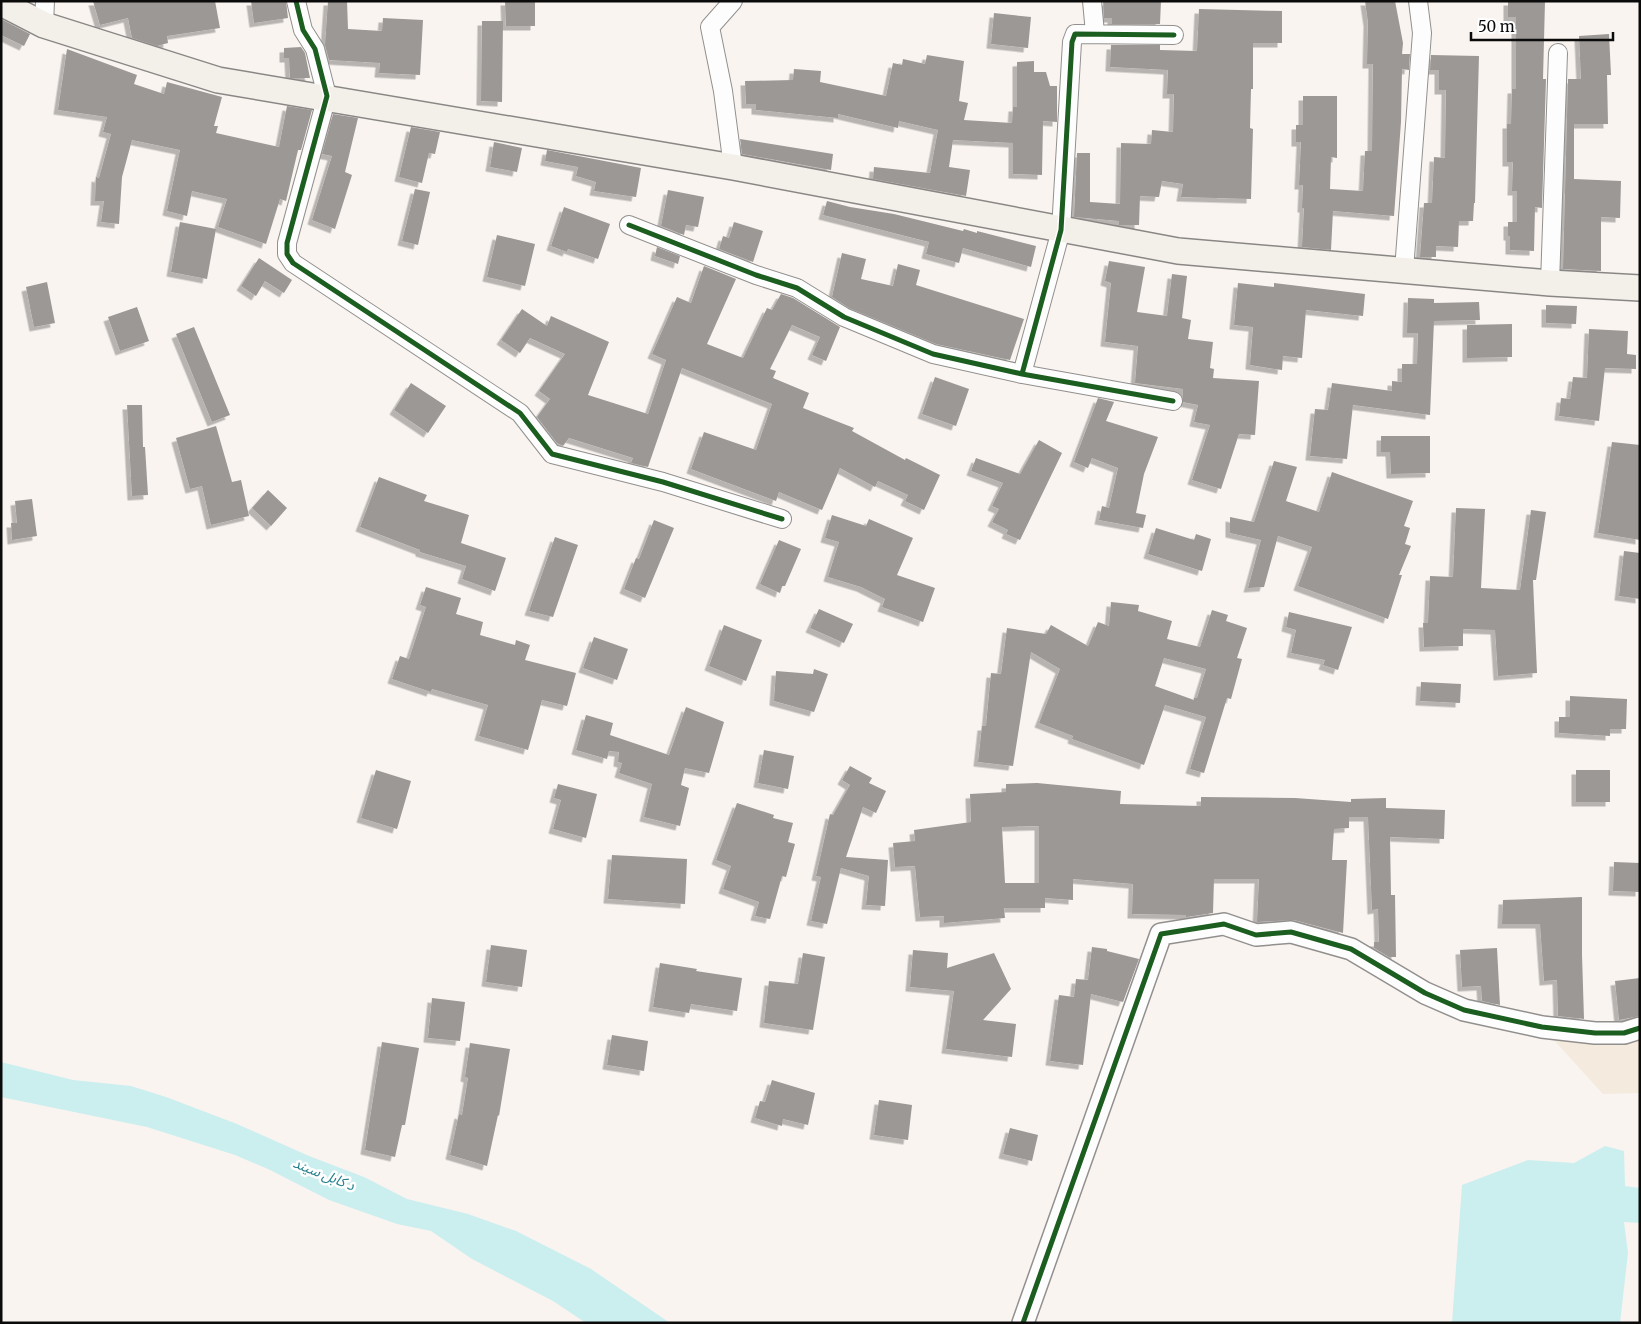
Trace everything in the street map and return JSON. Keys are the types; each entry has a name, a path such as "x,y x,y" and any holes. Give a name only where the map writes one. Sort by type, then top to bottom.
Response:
{"main road":[{"path":"1,3 44,13 218,80 327,96 733,167 1178,251 1550,283 1640,288"}],"street":[{"path":"296,1 303,30 315,49 327,96 287,243 287,254 293,263 520,413 552,454 663,482 782,519"},
{"path":"733,1 710,27 723,91 733,167"},
{"path":"1092,1 1095,33"},
{"path":"1404,270 1422,33 1418,1"},
{"path":"1022,374 1061,230 1072,42 1075,34 1174,35"},
{"path":"1550,283 1558,53"},
{"path":"629,225 756,275 797,288 844,318 933,354 1022,374 1173,401"},
{"path":"1023,1323 1161,934 1224,924 1256,936 1291,932 1351,949 1425,993 1464,1010 1542,1027 1595,1033 1624,1032 1640,1028"}],"shaded area":[{"path":"1542,1027 1640,1028 1640,1093 1603,1094"}],"water":[{"name":"د کابل سيند","path":"1,1062 73,1080 131,1086 166,1097 237,1124 309,1156 364,1177 407,1199 468,1214 516,1231 591,1269 670,1323 586,1323 553,1301 472,1259 431,1231 397,1224 329,1200 268,1169 235,1155 147,1127 1,1097"},
{"path":"1605,1146 1624,1151 1625,1186 1640,1188 1640,1223 1624,1222 1628,1253 1620,1323 1452,1323 1462,1185 1528,1160 1574,1163"}],"building":[{"path":"93,1 215,1 220,28 167,36 168,43 157,46 132,38 128,18 100,25"},
{"path":"251,1 286,1 288,18 254,23"},
{"path":"328,1 347,1 348,29 382,31 383,18 423,20 420,75 379,73 380,63 329,60 325,45"},
{"path":"505,1 535,1 535,26 506,26"},
{"path":"1103,1 1161,1 1160,24 1112,24 1112,18 1104,18"},
{"path":"1365,1 1395,1 1403,43 1402,54 1410,54 1409,70 1402,69 1401,122 1394,216 1333,211 1331,250 1302,247 1303,185 1299,185 1301,142 1296,142 1296,125 1303,125 1303,96 1337,96 1337,158 1331,157 1330,189 1363,191 1365,151 1372,151 1373,64 1367,64 1368,22"},
{"path":"1508,1 1545,1 1543,79 1546,79 1542,208 1535,207 1534,251 1510,250 1510,236 1508,236 1508,222 1517,222 1517,191 1512,191 1513,162 1507,162 1507,124 1511,124 1512,89 1516,89 1516,17 1508,17"},
{"path":"1199,9 1282,11 1282,43 1253,43 1253,89 1251,89 1250,128 1253,129 1251,199 1181,197 1183,184 1162,181 1159,197 1140,196 1139,225 1119,225 1119,221 1074,217 1077,153 1090,153 1090,202 1120,204 1121,143 1151,144 1152,130 1173,132 1174,94 1167,94 1168,70 1110,67 1111,45 1160,45 1160,50 1197,51"},
{"path":"994,13 1031,17 1028,48 991,44"},
{"path":"1,19 30,34 24,46 1,35"},
{"path":"482,21 503,21 502,102 481,101"},
{"path":"1609,34 1611,75 1607,75 1608,124 1574,124 1574,179 1621,181 1620,218 1601,217 1601,271 1563,269 1568,79 1581,79 1579,36"},
{"path":"301,47 305,53 310,78 290,78 289,58 284,58 284,48"},
{"path":"67,49 137,75 134,84 164,94 167,82 222,97 214,126 218,126 216,133 279,147 287,106 312,110 301,150 298,150 286,201 280,199 266,244 218,227 227,199 192,191 187,216 167,211 180,150 132,140 122,177 119,224 101,222 104,201 95,201 96,177 99,178 111,134 103,132 107,117 58,110"},
{"path":"927,55 964,61 959,101 968,103 964,120 1012,123 1013,107 1017,107 1017,62 1034,61 1034,72 1046,72 1050,86 1057,86 1057,122 1043,121 1042,175 1013,174 1013,143 953,140 949,167 970,170 966,196 873,179 874,167 930,173 938,130 899,121 898,128 838,114 838,118 756,110 756,104 746,104 745,81 793,80 794,69 821,71 820,82 886,96 893,63 902,65 903,59 925,64"},
{"path":"1431,55 1479,56 1475,203 1473,221 1459,221 1458,247 1436,246 1436,257 1420,257 1424,203 1432,203 1434,157 1445,158 1446,90 1439,90 1439,70 1430,70"},
{"path":"333,114 358,118 345,172 352,175 335,229 312,220 332,156 322,154"},
{"path":"411,127 440,132 435,154 429,153 422,183 399,177"},
{"path":"740,139 833,154 831,170 742,154"},
{"path":"494,142 522,148 517,172 490,167"},
{"path":"547,150 641,168 636,197 594,191 596,182 576,176 578,167 545,161"},
{"path":"415,189 430,192 418,245 402,241"},
{"path":"668,190 704,197 698,227 686,225 684,235 661,226"},
{"path":"827,201 850,207 894,214 963,231 964,229 977,233 977,231 1036,246 1031,267 963,248 959,263 926,254 929,242 823,215"},
{"path":"564,207 610,224 598,259 568,249 567,252 551,246"},
{"path":"180,222 216,229 207,279 171,272"},
{"path":"734,222 763,231 753,262 719,249 723,236 729,238"},
{"path":"497,235 535,244 525,286 487,277"},
{"path":"657,247 680,256 678,264 655,256"},
{"path":"842,253 866,259 861,279 893,286 898,264 920,270 916,285 1024,319 1010,360 936,344 849,308 832,297"},
{"path":"259,258 292,280 284,293 265,281 256,296 241,286"},
{"path":"1109,261 1145,267 1137,312 1167,316 1172,274 1187,276 1182,318 1191,320 1188,339 1213,342 1210,368 1214,369 1213,378 1259,381 1255,435 1239,434 1221,489 1192,480 1210,425 1194,422 1198,405 1183,402 1183,389 1135,383 1138,346 1105,342 1111,283 1105,281"},
{"path":"704,266 736,279 707,344 743,358 767,308 772,310 781,294 793,298 840,327 826,361 812,355 820,337 792,325 770,369 776,371 773,378 809,393 803,408 854,428 852,431 905,460 906,458 940,475 924,510 905,501 908,495 878,481 875,487 840,468 822,510 779,492 776,501 691,469 704,432 756,450 772,404 682,368 648,467 631,463 633,458 569,438 563,446 557,443 537,417 550,399 539,391 565,354 530,338 520,353 501,340 522,309 547,326 551,316 609,342 588,395 648,414 666,360 652,354 677,297 691,303"},
{"path":"47,282 55,323 34,327 26,287"},
{"path":"1238,283 1274,287 1274,283 1365,294 1363,316 1306,310 1302,358 1283,356 1282,370 1250,365 1253,327 1234,325"},
{"path":"1408,298 1434,299 1434,303 1479,302 1480,320 1434,321 1430,415 1353,405 1347,459 1310,456 1315,409 1328,410 1332,383 1392,391 1392,381 1402,382 1402,364 1417,364 1418,333 1407,333"},
{"path":"1546,305 1577,306 1576,324 1546,323"},
{"path":"137,307 149,341 120,351 108,317"},
{"path":"1512,324 1512,357 1467,358 1467,325"},
{"path":"194,327 230,415 212,422 176,334"},
{"path":"1589,329 1628,331 1627,354 1636,355 1636,369 1605,368 1599,421 1559,416 1561,398 1570,399 1573,377 1587,378"},
{"path":"935,377 969,389 956,426 922,414"},
{"path":"411,383 446,406 428,433 394,410"},
{"path":"1098,398 1114,402 1106,421 1158,437 1144,474 1136,513 1146,515 1143,528 1099,520 1102,506 1109,508 1118,468 1092,458 1088,468 1074,462"},
{"path":"127,405 142,405 143,447 145,447 148,495 132,496"},
{"path":"216,426 232,482 241,480 249,516 211,525 202,486 190,489 176,438"},
{"path":"1381,436 1430,436 1430,473 1391,474 1390,452 1381,452"},
{"path":"1039,440 1062,453 1020,540 1006,534 1008,530 992,522 999,509 992,506 1003,483 971,471 976,458 1020,474"},
{"path":"1612,442 1640,445 1640,540 1598,533"},
{"path":"1274,461 1297,467 1286,501 1319,512 1332,472 1413,501 1404,526 1410,528 1405,544 1411,546 1399,575 1402,575 1388,619 1298,586 1312,547 1278,536 1264,587 1248,588 1261,540 1230,533 1230,517 1254,522"},
{"path":"379,477 427,495 424,501 469,515 461,543 506,558 495,591 462,579 466,566 420,552 420,550 360,527"},
{"path":"268,490 287,508 271,526 252,508"},
{"path":"32,499 37,536 12,540 11,523 17,523 15,501"},
{"path":"1456,508 1485,509 1481,588 1520,590 1531,510 1546,512 1536,580 1533,580 1537,673 1498,676 1495,630 1463,629 1463,646 1424,647 1423,623 1428,623 1430,576 1453,577"},
{"path":"832,515 866,526 869,519 913,538 897,575 935,588 923,622 882,607 885,599 861,587 828,577 839,542 825,538"},
{"path":"654,520 674,528 645,598 624,589 636,558 639,559"},
{"path":"1156,528 1194,540 1196,534 1211,539 1202,571 1148,554"},
{"path":"555,537 578,545 553,617 529,611"},
{"path":"779,540 801,549 780,593 760,584"},
{"path":"1624,551 1640,553 1640,599 1619,596"},
{"path":"426,587 461,598 456,614 483,622 480,635 515,645 516,640 530,645 525,660 576,673 567,706 542,700 528,750 479,736 488,705 432,689 431,692 392,679 400,656 409,659 426,607 420,605"},
{"path":"1111,602 1139,605 1138,611 1172,621 1167,639 1200,647 1212,610 1228,615 1226,621 1247,628 1237,658 1242,659 1231,699 1227,698 1204,773 1190,769 1206,717 1165,705 1144,765 1072,739 1073,736 1039,723 1060,669 1031,652 1013,766 978,762 982,726 986,726 991,673 1001,674 1007,628 1046,634 1051,625 1088,646 1098,622 1109,626","holes":["1164,658 1206,669 1197,698 1194,698 1194,700 1155,686"]},
{"path":"819,609 853,624 844,643 810,628"},
{"path":"1289,612 1352,627 1338,670 1323,665 1325,660 1291,653 1296,630 1286,627"},
{"path":"724,625 762,640 746,681 709,666"},
{"path":"594,637 628,649 617,680 583,668"},
{"path":"814,669 828,674 814,712 774,701 776,671 813,674"},
{"path":"1421,682 1461,684 1460,703 1420,701"},
{"path":"1570,696 1627,699 1626,729 1610,729 1610,736 1559,733 1559,717 1570,717"},
{"path":"686,707 724,722 709,773 685,768 681,785 689,788 680,826 644,817 652,784 619,773 622,763 618,762 619,752 609,751 607,759 576,750 586,715 613,723 610,735 669,755"},
{"path":"764,750 794,756 788,789 758,783"},
{"path":"850,766 872,778 869,783 886,791 876,813 863,807 846,857 888,860 885,906 866,905 869,876 841,868 827,924 811,921 821,877 816,876 830,814 833,815 850,785 842,780"},
{"path":"376,770 411,781 397,829 361,818"},
{"path":"1576,770 1610,770 1610,802 1576,802"},
{"path":"1037,783 1121,791 1120,804 1201,806 1201,797 1295,798 1351,802 1351,799 1386,798 1386,808 1445,810 1444,839 1390,837 1391,895 1395,895 1396,957 1389,957 1374,948 1374,942 1379,942 1378,909 1372,910 1368,817 1349,817 1349,828 1334,829 1332,860 1347,860 1343,933 1294,920 1257,922 1259,879 1214,879 1213,913 1186,917 1186,915 1132,914 1133,884 1073,879 1073,900 1045,898 1045,908 1004,908 1005,918 944,923 944,916 920,917 915,866 895,867 893,843 915,841 914,830 971,822 970,794 1006,792 1006,784","holes":["1039,826 1039,883 1005,883 1002,827"]},
{"path":"558,784 597,794 586,838 553,829 561,800 554,798"},
{"path":"737,803 774,815 773,818 793,823 788,842 795,844 786,877 782,876 770,919 755,916 759,902 723,889 731,866 716,860"},
{"path":"612,855 687,859 685,904 608,899"},
{"path":"1614,862 1640,863 1640,892 1613,891"},
{"path":"1582,897 1584,1019 1558,1016 1557,980 1544,981 1540,924 1502,924 1503,900"},
{"path":"491,945 527,950 522,987 486,982"},
{"path":"1092,947 1107,949 1107,951 1139,959 1123,1002 1091,994 1083,1065 1050,1061 1059,995 1074,997 1076,979 1088,980"},
{"path":"1497,948 1500,1005 1482,1001 1481,986 1462,987 1460,950"},
{"path":"913,950 948,953 947,968 994,953 1011,989 983,1020 1016,1024 1012,1057 946,1049 954,991 910,987"},
{"path":"803,953 825,957 813,1030 764,1023 769,981 798,984"},
{"path":"660,963 742,978 737,1011 691,1004 689,1013 653,1007"},
{"path":"1640,978 1640,1016 1619,1020 1615,981"},
{"path":"432,998 465,1002 460,1041 428,1038"},
{"path":"612,1035 648,1041 644,1071 607,1065"},
{"path":"382,1042 419,1048 405,1125 402,1125 395,1157 365,1150"},
{"path":"470,1043 510,1049 499,1116 487,1166 450,1155 459,1114 462,1115 468,1078 465,1077"},
{"path":"772,1080 815,1093 808,1125 783,1119 782,1126 755,1118 760,1101 765,1102"},
{"path":"879,1100 912,1105 908,1140 874,1135"},
{"path":"1010,1128 1038,1135 1032,1161 1003,1154"}],"cycle path":[{"path":"296,1 303,30 315,49 327,96 287,243 287,254 293,263 520,413 552,454 663,482 782,519"},
{"path":"1022,374 1061,230 1072,42 1075,34 1174,35"},
{"path":"629,225 756,275 797,288 844,317 933,354 1022,374 1173,401"},
{"path":"1023,1323 1161,934 1224,924 1256,935 1291,932 1351,949 1425,993 1464,1010 1542,1027 1595,1033 1624,1033 1640,1028"}]}
